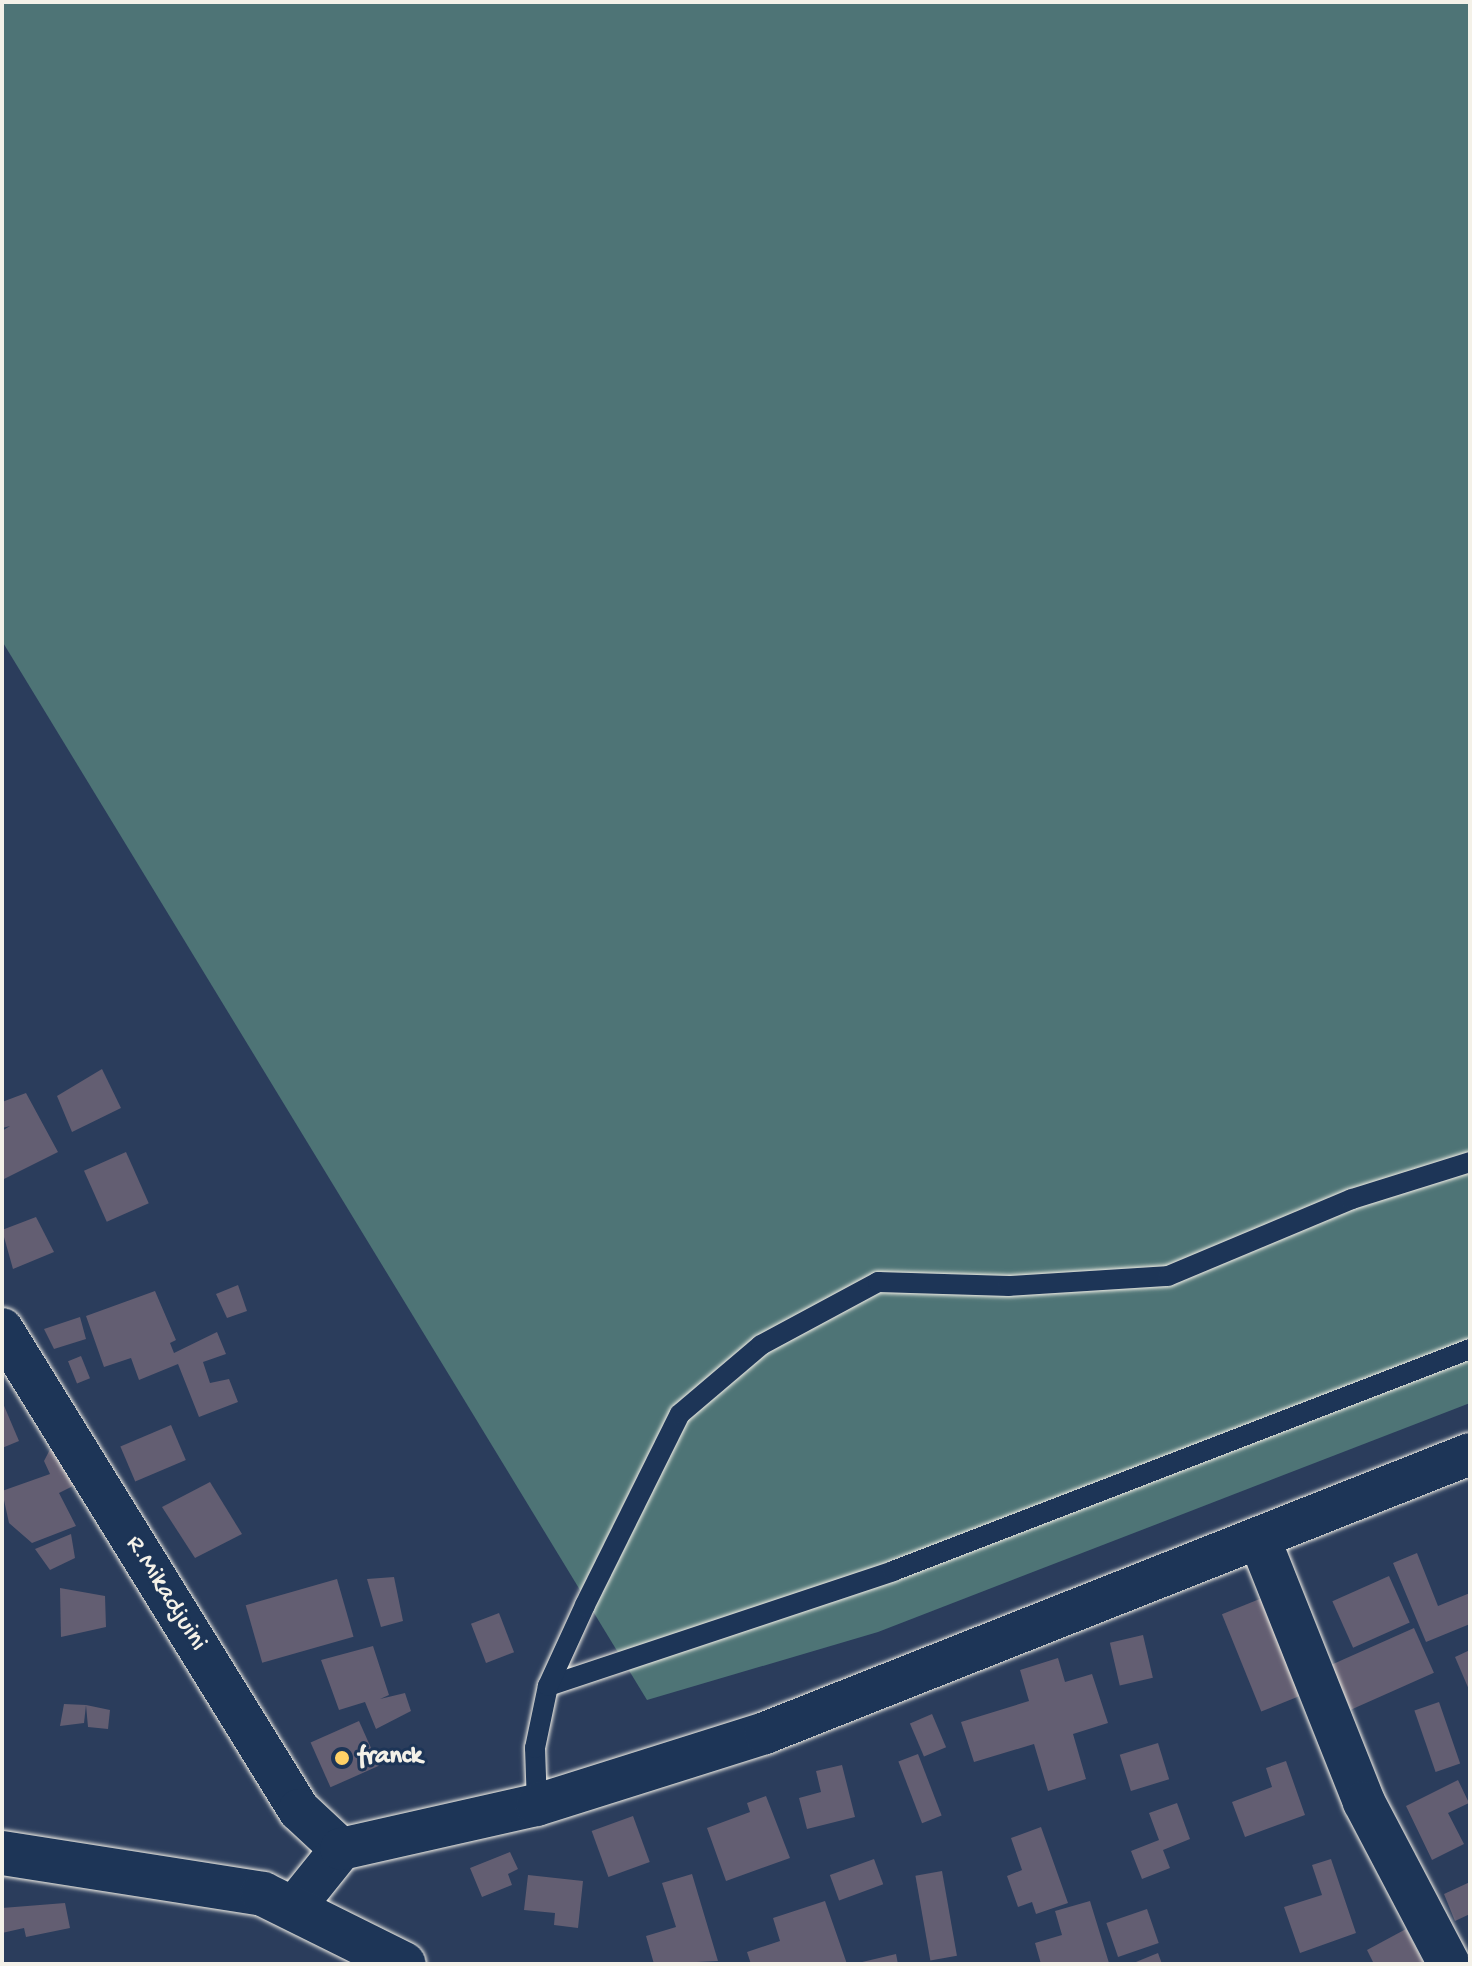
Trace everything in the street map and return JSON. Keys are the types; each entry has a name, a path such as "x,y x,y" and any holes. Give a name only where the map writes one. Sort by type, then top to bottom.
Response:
{"street":[{"name":"R.Mikadjuini","path":"2,1329 299,1810 341,1849"},
{"path":"296,1905 341,1849 537,1805 765,1733 1470,1454"},
{"path":"1259,1538 1364,1802 1449,1964"},
{"path":"2,1853 296,1905 404,1964"}],"lane":[{"path":"537,1805 535,1748 548,1686 680,1414 761,1345 878,1282 1009,1286 1168,1276 1352,1199 1470,1162"},
{"path":"548,1686 893,1571 1470,1349"}],"green space":[{"path":"2,2 1470,2 1470,1403 878,1632 647,1700 2,641"}],"building":[{"path":"102,1069 121,1108 72,1132 57,1096"},
{"path":"26,1093 58,1152 2,1180 2,1131 10,1126 2,1128 2,1102"},
{"path":"126,1152 149,1203 107,1222 84,1171"},
{"path":"36,1217 54,1252 13,1269 2,1230"},
{"path":"238,1285 247,1311 227,1318 216,1294"},
{"path":"155,1291 176,1340 170,1343 174,1353 217,1332 226,1354 203,1362 210,1383 229,1379 238,1402 199,1417 178,1364 139,1380 131,1358 104,1367 86,1316"},
{"path":"80,1317 86,1339 54,1349 44,1329"},
{"path":"81,1356 90,1378 77,1383 68,1361"},
{"path":"2,1401 19,1441 2,1448"},
{"path":"171,1425 186,1460 135,1481 120,1446"},
{"path":"60,1430 79,1483 59,1493 76,1526 32,1543 9,1523 2,1491 50,1474 44,1461"},
{"path":"210,1482 242,1534 195,1558 162,1507"},
{"path":"71,1534 75,1558 50,1570 35,1549"},
{"path":"1417,1553 1438,1606 1470,1593 1470,1624 1426,1642 1393,1563"},
{"path":"1389,1576 1410,1623 1353,1648 1332,1601"},
{"path":"394,1577 403,1621 381,1627 367,1579"},
{"path":"337,1579 354,1637 262,1663 246,1605"},
{"path":"60,1588 105,1596 106,1627 61,1637"},
{"path":"1272,1594 1311,1691 1261,1712 1222,1614"},
{"path":"499,1613 514,1652 486,1663 471,1624"},
{"path":"1414,1628 1434,1673 1351,1710 1331,1665"},
{"path":"1143,1635 1153,1678 1120,1686 1110,1643"},
{"path":"373,1646 389,1695 380,1699 405,1693 411,1711 376,1729 365,1702 339,1710 321,1660"},
{"path":"1470,1650 1470,1692 1455,1657"},
{"path":"1058,1658 1065,1682 1092,1674 1108,1723 1073,1734 1086,1779 1048,1791 1034,1744 974,1762 961,1722 1029,1701 1020,1670"},
{"path":"1439,1702 1460,1763 1436,1772 1414,1710"},
{"path":"64,1704 86,1705 84,1723 60,1726"},
{"path":"86,1705 110,1710 108,1729 88,1727"},
{"path":"932,1714 946,1747 924,1757 910,1723"},
{"path":"359,1721 379,1766 331,1787 311,1743"},
{"path":"1158,1743 1169,1779 1131,1791 1120,1755"},
{"path":"918,1754 942,1816 922,1823 898,1762"},
{"path":"1286,1761 1305,1815 1245,1837 1232,1802 1272,1787 1266,1768"},
{"path":"842,1765 855,1817 807,1829 799,1798 821,1792 816,1771"},
{"path":"1458,1780 1469,1803 1448,1813 1464,1844 1432,1860 1406,1806"},
{"path":"766,1796 790,1858 726,1881 707,1828 750,1812 747,1803"},
{"path":"1177,1803 1190,1839 1163,1850 1170,1868 1142,1879 1131,1851 1159,1840 1149,1813"},
{"path":"633,1816 650,1862 608,1877 592,1831"},
{"path":"1041,1827 1068,1903 1036,1914 1032,1902 1018,1907 1007,1876 1022,1870 1011,1838"},
{"path":"510,1852 518,1869 508,1874 512,1885 482,1897 470,1868"},
{"path":"874,1859 883,1884 839,1900 830,1875"},
{"path":"1331,1859 1356,1933 1300,1953 1284,1907 1322,1895 1312,1865"},
{"path":"942,1871 957,1956 930,1960 915,1876"},
{"path":"692,1874 718,1961 654,1964 646,1936 676,1927 662,1883"},
{"path":"528,1875 583,1881 578,1928 554,1925 555,1913 524,1910"},
{"path":"1470,1882 1470,1914 1455,1921 1444,1894"},
{"path":"825,1901 847,1964 751,1964 747,1952 780,1941 773,1918"},
{"path":"1090,1901 1109,1963 1041,1964 1035,1943 1062,1935 1055,1911"},
{"path":"65,1903 70,1928 26,1937 24,1928 2,1933 2,1908"},
{"path":"1147,1909 1159,1943 1118,1957 1106,1923"},
{"path":"1406,1929 1424,1964 1374,1964 1367,1950"},
{"path":"1158,1953 1162,1964 1131,1964"},
{"path":"896,1954 898,1964 858,1964 858,1963"}],"place":[{"name":"franck","path":"342,1758"}]}
